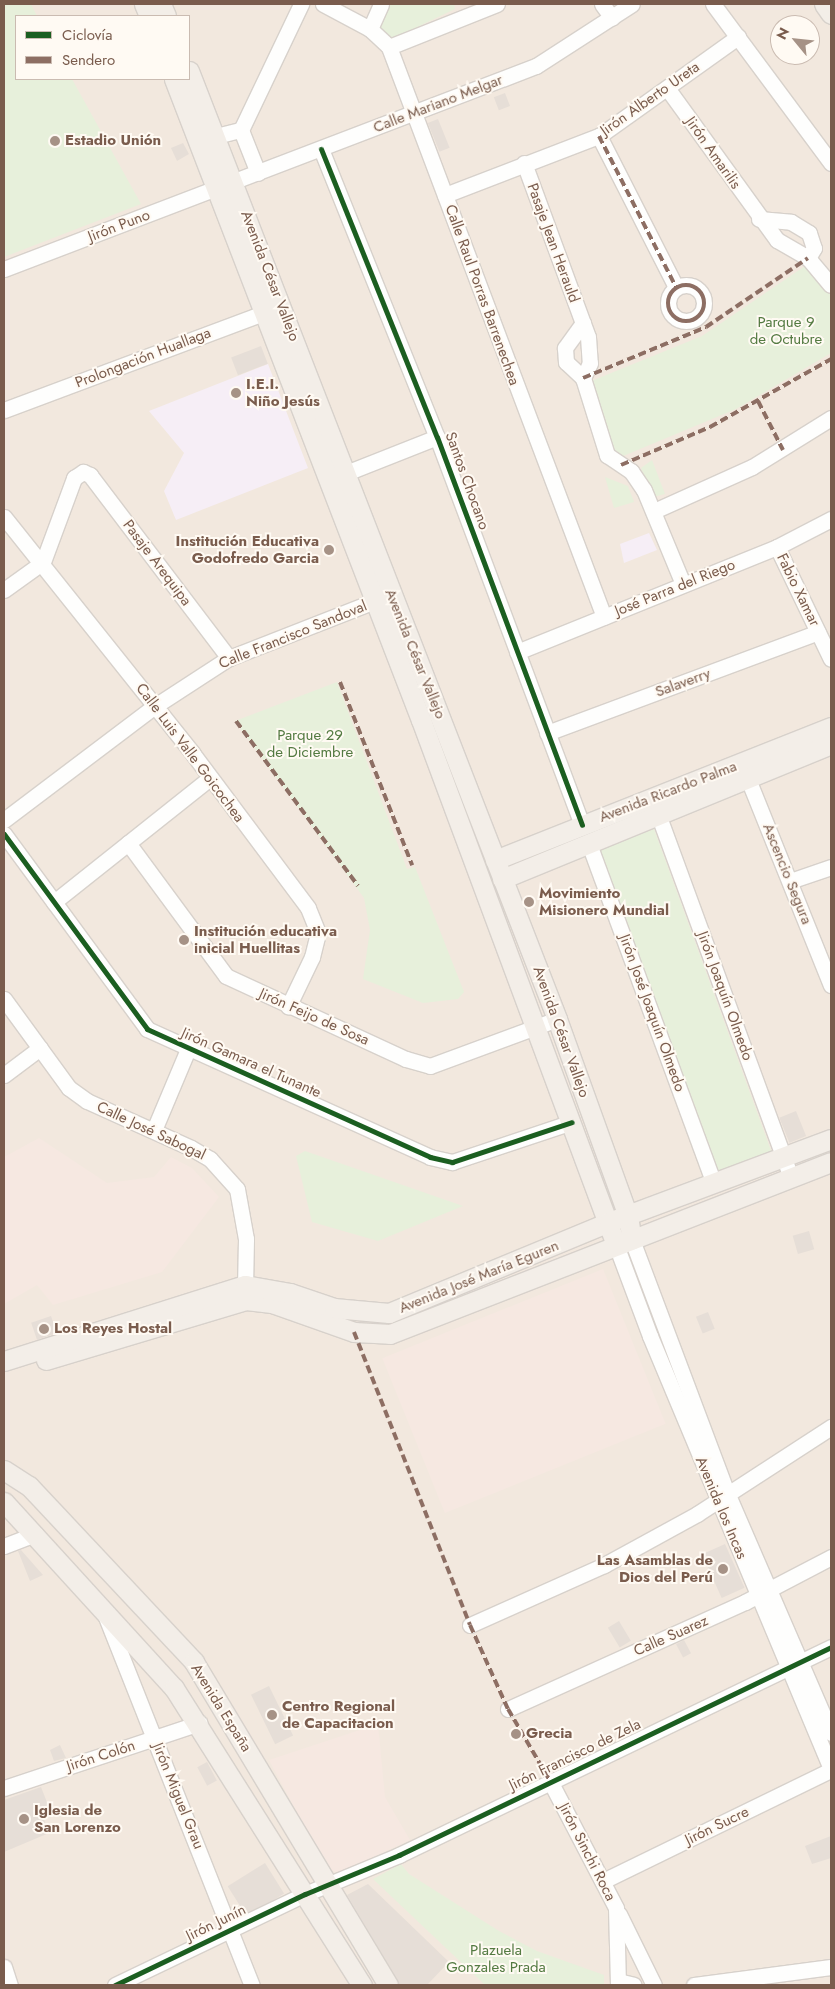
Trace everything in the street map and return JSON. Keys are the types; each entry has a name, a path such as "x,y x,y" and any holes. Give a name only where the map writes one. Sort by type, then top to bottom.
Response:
{"main road":[{"path":"824,4 831,14"},
{"name":"Avenida César Vallejo","path":"190,76 206,138"},
{"name":"Avenida César Vallejo","path":"175,80 206,138 225,186 281,306 346,474 383,598 476,868 609,1222 624,1242"},
{"name":"Avenida César Vallejo","path":"225,186 264,312 495,860 557,1019 628,1216 624,1242"},
{"name":"Avenida Ricardo Palma","path":"502,879 658,814 831,727"},
{"name":"Avenida Ricardo Palma","path":"495,860 582,825 745,770 831,744"},
{"name":"Avenida José María Eguren","path":"4,1362 245,1285 290,1293 334,1308 389,1313 609,1222 831,1139"},
{"name":"Avenida José María Eguren","path":"4,1373 246,1300 272,1303 354,1332 390,1334 831,1162"},
{"name":"Avenida España","path":"4,1470 29,1486 194,1662 388,1985"},
{"path":"7,1504 10,1496 18,1487 29,1486"},
{"name":"Avenida España","path":"7,1504 174,1688 199,1723 362,1985"}],"street":[{"path":"258,173 241,130 301,4"},
{"name":"Calle Raul Porras Barrenechea","path":"323,4 370,29 389,47 604,617"},
{"path":"370,29 381,4"},
{"path":"389,47 497,4"},
{"path":"602,4 612,18"},
{"name":"Calle Mariano Melgar","path":"225,186 536,66 632,4"},
{"path":"713,4 831,163"},
{"name":"Jirón Alberto Ureta","path":"446,195 524,163 598,136 738,37"},
{"name":"Jirón Amarilis","path":"667,88 777,240 808,258 831,285"},
{"path":"206,138 241,130"},
{"path":"598,136 676,287"},
{"name":"Santos Chocano","path":"321,149 437,436 582,825"},
{"name":"Pasaje Jean Herauld","path":"524,163 591,352 584,378"},
{"name":"Jirón Puno","path":"4,269 225,186"},
{"path":"760,219 791,222 809,233 814,248 808,258"},
{"name":"Prolongación Huallaga","path":"4,410 281,306"},
{"name":"Pasaje Jean Herauld","path":"582,323 565,348 564,356 584,378 607,455 637,477 654,510 683,584"},
{"path":"654,510 752,467 831,418"},
{"path":"346,474 437,436"},
{"name":"Pasaje Arequipa","path":"43,562 74,478 83,472 90,474 229,658"},
{"name":"Calle Luis Valle Goicochea","path":"4,517 43,562 155,706 308,908 318,933 312,957 288,1007"},
{"name":"José Parra del Riego","path":"517,652 777,547 831,519"},
{"name":"Fabio Xamar","path":"777,547 831,659"},
{"path":"4,590 43,562"},
{"name":"Calle Francisco Sandoval","path":"4,820 155,706 229,658 383,598"},
{"name":"Salaverry","path":"548,733 818,632"},
{"name":"Ascencio Segura","path":"745,770 831,985"},
{"path":"54,902 210,778"},
{"name":"Jirón Joaquín Olmedo","path":"658,814 792,1178"},
{"name":"Jirón Gamara el Tunante","path":"4,834 147,1029 430,1157 452,1162 572,1122"},
{"name":"Jirón Feijo de Sosa","path":"128,843 226,976 288,1007 406,1058 430,1066 557,1019"},
{"name":"Jirón José Joaquín Olmedo","path":"588,844 714,1183"},
{"name":"Avenida Ricardo Palma","path":"476,868 495,860"},
{"path":"790,881 831,867"},
{"name":"Avenida Ricardo Palma","path":"483,886 502,879"},
{"name":"Calle José Sabogal","path":"4,999 70,1088 87,1101 154,1130 210,1159 237,1189 246,1239 245,1285"},
{"path":"4,1074 40,1048"},
{"path":"154,1130 188,1049"},
{"name":"Avenida los Incas","path":"624,1242 723,1498 794,1664 831,1769"},
{"path":"470,1624 604,1565 723,1498 831,1427"},
{"path":"4,1546 36,1534"},
{"name":"Calle Suarez","path":"508,1709 764,1592 831,1557"},
{"name":"Jirón Miguel Grau","path":"102,1607 252,1985"},
{"name":"Jirón Francisco de Zela","path":"330,1886 831,1647"},
{"name":"Avenida los Incas","path":"794,1664 831,1733"},
{"name":"Jirón Colón","path":"4,1788 199,1723"},
{"name":"Jirón Sucre","path":"603,1881 831,1769"},
{"name":"Jirón Sinchi Roca","path":"550,1781 616,1908 618,1983"},
{"name":"Jirón Junín","path":"115,1985 306,1894 330,1886"},
{"path":"616,1908 654,1985"},
{"path":"694,1985 831,1967"},
{"path":"4,1968 10,1985"},
{"path":"618,1983 634,1985"}],"shaded area":[{"path":"4,4 831,4 831,1985 4,1985"},
{"path":"268,364 308,468 176,520 164,491 184,453 149,411"},
{"path":"649,533 657,550 624,563 620,544"},
{"path":"39,1138 107,1183 154,1177 171,1157 192,1168 219,1197 162,1272 53,1305 37,1285 4,1304 4,1157"},
{"path":"603,1269 666,1424 445,1513 382,1358"},
{"path":"378,1724 385,1797 410,1840 339,1873 326,1868 269,1760"}],"green space":[{"name":"Estadio Unión","path":"31,4 36,15 15,15 15,80 73,80 141,204 4,257 4,5"},
{"path":"384,4 454,4 455,9 390,40 375,23"},
{"name":"Parque 9 de Octubre","path":"808,264 831,294 831,353 736,409 616,459 589,382 702,336"},
{"path":"652,460 665,494 653,497 641,468"},
{"path":"605,477 628,486 634,502 614,508"},
{"name":"Parque 29 de Diciembre","path":"337,682 407,869 415,867 464,992 458,999 423,1003 363,979 370,930 364,898 235,721"},
{"path":"654,829 772,1153 717,1173 599,849"},
{"path":"305,1151 463,1206 378,1241 312,1222 296,1156"},
{"name":"Plazuela Gonzales Prada","path":"401,1864 409,1874 499,1931 537,1951 604,1975 604,1985 485,1985 373,1879"}],"building":[{"path":"505,93 510,106 499,110 494,97"},
{"path":"438,119 450,148 439,152 428,123"},
{"path":"183,143 189,154 177,161 171,148"},
{"path":"261,346 268,364 238,375 231,357"},
{"path":"796,1111 806,1136 789,1143 779,1118"},
{"path":"809,1231 814,1249 798,1254 793,1236"},
{"path":"708,1312 715,1329 703,1334 696,1317"},
{"name":"Los Reyes Hostal","path":"51,1316 57,1333 37,1340 31,1323"},
{"name":"Las Asamblas de Dios del Perú","path":"725,1544 745,1588 722,1598 702,1554"},
{"path":"21,1550 43,1575 30,1581 18,1551"},
{"path":"619,1621 631,1641 620,1647 608,1628"},
{"path":"684,1640 691,1653 683,1657 676,1644"},
{"name":"Centro Regional de Capacitacion","path":"269,1686 293,1735 275,1744 251,1695"},
{"path":"60,1745 66,1758 54,1761 50,1750"},
{"path":"207,1762 217,1781 207,1786 197,1767"},
{"name":"Iglesia de San Lorenzo","path":"41,1787 50,1810 42,1814 49,1833 4,1852 4,1800"},
{"path":"831,1836 831,1858 812,1864 805,1846"},
{"path":"265,1863 284,1894 247,1917 228,1886"},
{"path":"368,1884 449,1962 427,1985 400,1985 347,1895"}],"marked path":[{"path":"599,136 676,287"},
{"path":"583,378 706,327 808,258"},
{"path":"686,285 693,286 699,290 703,296 704,303 703,310 699,316 693,320 686,321 679,320 673,316 669,310 668,303 669,296 673,290 679,286 686,285"},
{"path":"621,465 710,427 831,359"},
{"path":"758,401 783,450"},
{"path":"340,682 412,865"},
{"path":"236,721 358,886"},
{"path":"354,1332 470,1625 508,1709 550,1781"}],"cycle path":[{"path":"321,149 437,437 582,825"},
{"path":"4,834 147,1029 430,1157 452,1162 572,1122"},
{"path":"115,1985 305,1894 399,1855 831,1647"}],"place":[{"name":"Estadio Unión","path":"55,141"},
{"name":"I.E.I. Niño Jesús","path":"236,393"},
{"name":"Institución Educativa Godofredo Garcia","path":"329,550"},
{"name":"Movimiento Misionero Mundial","path":"529,902"},
{"name":"Institución educativa inicial Huellitas","path":"184,940"},
{"name":"Los Reyes Hostal","path":"44,1329"},
{"name":"Las Asamblas de Dios del Perú","path":"723,1569"},
{"name":"Centro Regional de Capacitacion","path":"272,1715"},
{"name":"Grecia","path":"516,1734"},
{"name":"Iglesia de San Lorenzo","path":"24,1819"}]}
